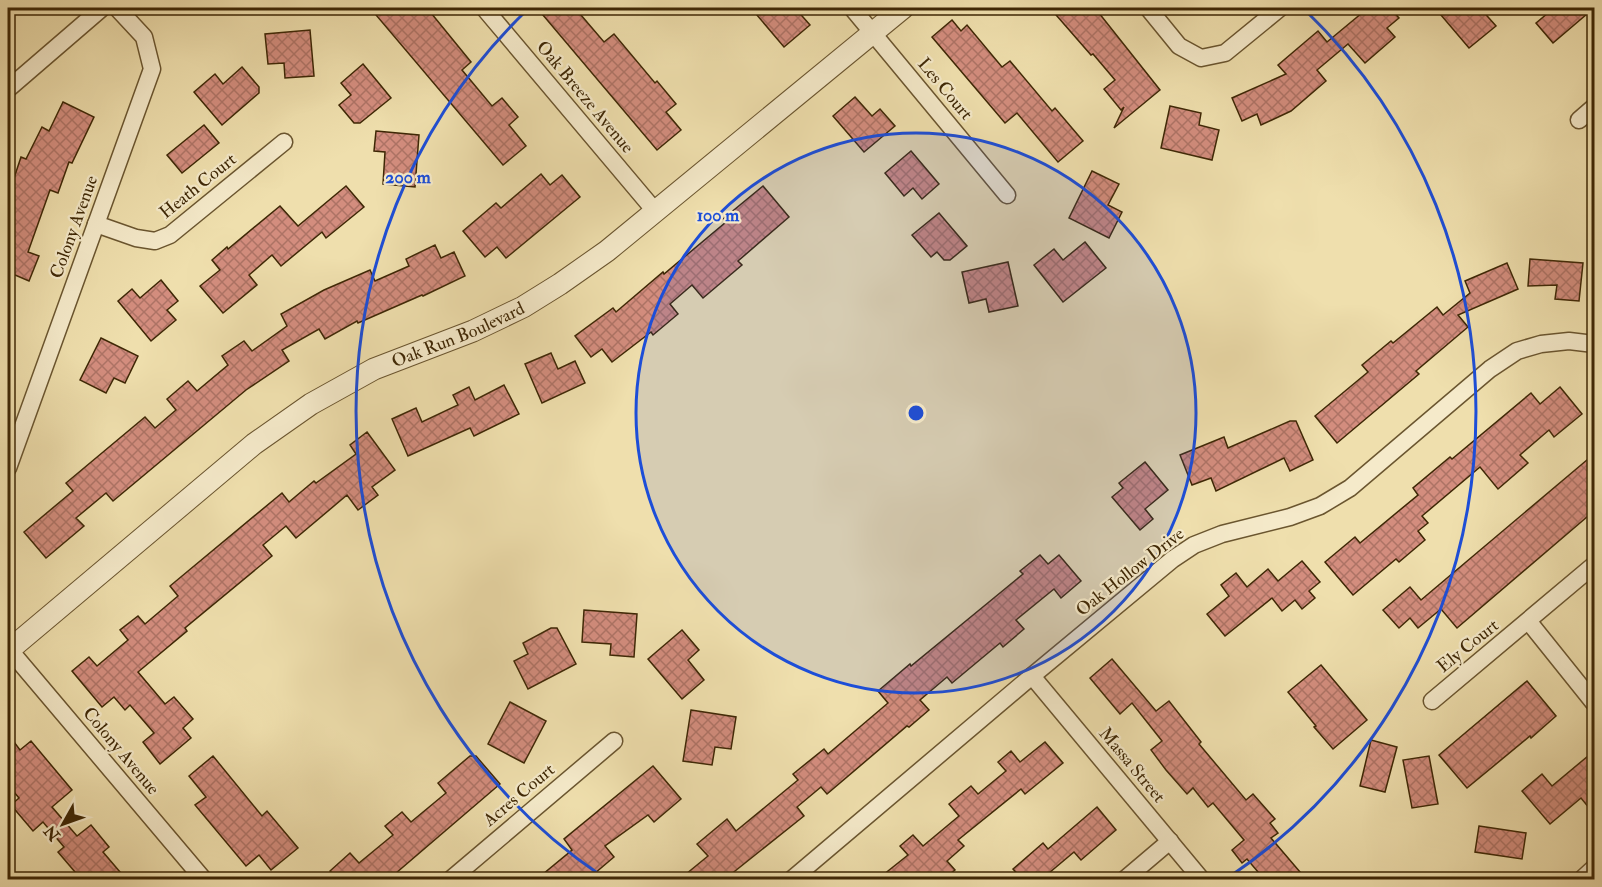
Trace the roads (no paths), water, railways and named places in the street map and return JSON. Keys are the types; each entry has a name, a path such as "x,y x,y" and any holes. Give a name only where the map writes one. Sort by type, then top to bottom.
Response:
{"street":[{"path":"8,89 102,8"},
{"name":"Colony Avenue","path":"8,468 152,69 144,37 117,8"},
{"name":"Oak Breeze Avenue","path":"484,8 655,211"},
{"name":"Les Court","path":"852,8 1007,195"},
{"name":"Oak Run Boulevard","path":"8,650 254,444 311,404 374,369 473,331 523,306 560,284 607,251 903,8"},
{"path":"1148,8 1179,46 1201,58 1225,53 1280,8"},
{"path":"1579,120 1594,107"},
{"name":"Heath Court","path":"96,224 135,238 155,241 170,235 284,142"},
{"name":"Oak Hollow Drive","path":"791,879 1173,559 1194,545 1222,534 1320,507 1350,488 1491,369 1517,351 1541,344 1569,341 1594,344"},
{"name":"Ely Court","path":"1432,700 1529,622 1594,565"},
{"path":"1529,622 1594,703"},
{"name":"Colony Avenue","path":"8,650 204,879"},
{"name":"Massa Street","path":"1032,676 1202,879"},
{"name":"Acres Court","path":"450,879 614,741"},
{"path":"1124,879 1170,841"},
{"path":"1581,879 1594,868"}]}
